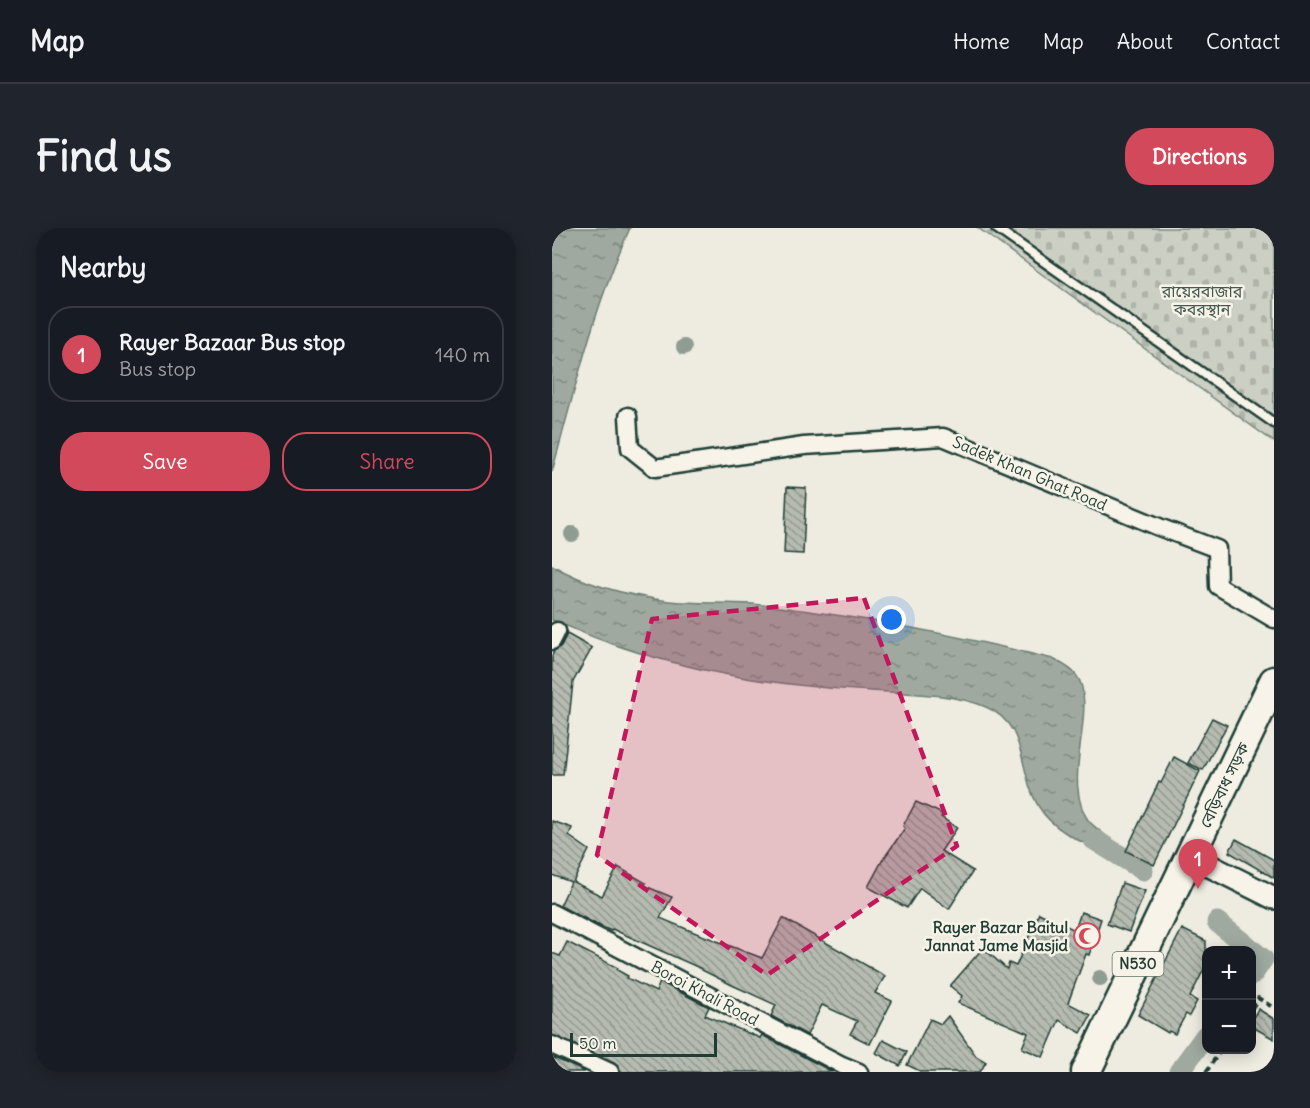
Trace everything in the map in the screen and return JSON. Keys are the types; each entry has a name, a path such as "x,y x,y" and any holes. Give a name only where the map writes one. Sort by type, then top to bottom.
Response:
{"highway":[{"name":"বেড়িবাধ সড়ক","path":"1190,856 1274,681"},
{"name":"N530","path":"1086,1072 1190,856"}],"street":[{"name":"Sadek Khan Ghat Road","path":"628,416 630,448 655,468 804,446 943,437 1217,549 1218,586 1274,619"},
{"path":"1190,856 1274,898"},
{"name":"Boroi Khali Road","path":"552,913 859,1072"},
{"path":"552,1045 610,1072"}],"lane":[{"path":"996,228 1274,423"}],"path":[{"path":"1256,1001 1258,998 1274,1008"},
{"path":"1206,1072 1218,1054"}],"highlighted area":[{"path":"864,598 957,846 767,975 597,855 652,619"}],"green space":[{"name":"রায়েরবাজার কবরস্থান","path":"978,228 1274,228 1274,442"}],"water":[{"path":"552,228 630,228 617,257 596,318 552,472"},
{"path":"552,565 594,584 639,596 679,602 752,604 845,616 935,632 1053,659 1076,675 1084,698 1077,776 1082,809 1091,824 1110,839 1118,853 1114,855 1072,837 1045,816 1032,793 1016,737 1000,715 986,707 940,696 830,688 752,679 643,654 552,620"}],"building":[{"path":"787,487 806,488 803,554 784,553"},
{"path":"567,634 592,648 573,682 563,775 552,775 552,656 554,651 561,646"},
{"path":"1212,718 1227,725 1203,770 1188,763"},
{"path":"1174,757 1200,771 1154,865 1126,851 1159,782 1161,783"},
{"path":"916,802 943,814 941,817 957,828 941,851 973,871 949,909 920,888 907,908 868,887 882,861 905,828 903,826"},
{"path":"552,821 572,828 569,836 589,850 573,882 602,896 618,867 646,883 645,886 672,897 660,918 696,933 762,958 783,918 885,976 875,993 892,1001 870,1044 850,1034 857,1021 822,1005 807,1035 771,1016 776,1005 702,969 612,929 611,931 560,906 571,882 552,875"},
{"path":"1236,839 1274,860 1274,878 1229,852"},
{"path":"1122,883 1145,891 1129,932 1107,924"},
{"path":"1081,912 1101,919 1089,955 1086,954 1068,1003 1091,1015 1081,1033 1059,1020 1043,1057 1022,1048 1028,1033 958,1003 962,996 950,986 983,948 1007,969 1009,963 1016,966 1039,913 1075,930"},
{"path":"1182,929 1206,941 1206,946 1202,946 1202,973 1190,997 1197,1001 1189,1016 1186,1014 1175,1034 1169,1031 1168,1033 1138,1015"},
{"path":"567,942 618,968 617,970 628,976 627,978 656,992 660,982 709,1007 705,1015 760,1038 762,1035 833,1072 620,1072 619,1066 614,1062 552,1035 552,953 560,956"},
{"path":"1258,1009 1274,1019 1274,1039 1256,1029"},
{"path":"948,1016 976,1056 986,1062 980,1072 922,1072 907,1065 930,1019 941,1024"},
{"path":"883,1040 907,1052 900,1066 876,1053"},
{"path":"552,1057 585,1072 552,1072"}],"waterway":[{"path":"1093,839 1143,870"},
{"path":"1217,922 1247,946"},
{"path":"1256,953 1263,959 1256,969"},
{"path":"1179,1072 1202,1040"}],"place":[{"name":"Rayer Bazaar Bus stop","path":"1198,889"},
{"name":"Rayer Bazar Baitul Jannat Jame Masjid","path":"1087,936"}]}
